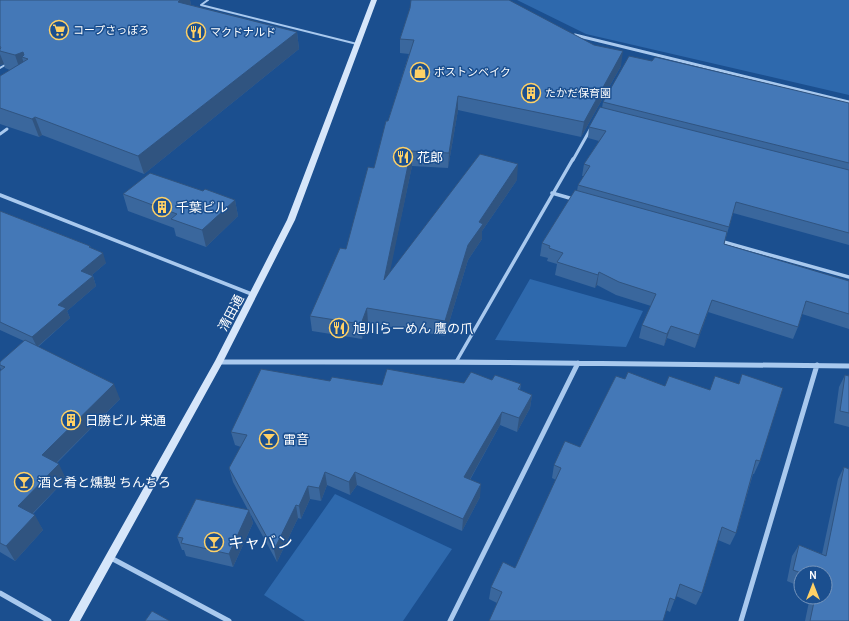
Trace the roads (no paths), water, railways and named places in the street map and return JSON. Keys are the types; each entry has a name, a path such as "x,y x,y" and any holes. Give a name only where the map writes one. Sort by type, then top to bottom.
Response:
{"street":[{"name":"清田通","path":"74,621 111,558 219,362 254,296 291,220 374,0"},
{"path":"573,34 579,37 849,102"},
{"path":"630,57 633,50"},
{"path":"456,362 594,122"},
{"path":"0,134 7,129"},
{"path":"552,193 575,200"},
{"path":"0,195 254,296"},
{"path":"712,238 849,277"},
{"path":"219,362 456,362 849,366"},
{"path":"450,621 578,363"},
{"path":"741,621 817,365"},
{"path":"111,558 229,621"},
{"path":"0,593 49,621"}],"lane":[{"path":"208,0 201,5 357,44"},
{"path":"0,68 5,65"}],"place":[{"name":"コープさっぽろ","path":"59,30"},
{"name":"マクドナルド","path":"196,32"},
{"name":"ボストンベイク","path":"420,72"},
{"name":"たかだ保育園","path":"531,93"},
{"name":"花郎","path":"403,157"},
{"name":"千葉ビル","path":"162,207"},
{"name":"旭川らーめん 鷹の爪","path":"339,328"},
{"name":"日勝ビル 栄通","path":"71,420"},
{"name":"雷音","path":"269,439"},
{"name":"酒と肴と燻製 ちんちろ","path":"24,482"},
{"name":"キャバン","path":"214,542"}]}
